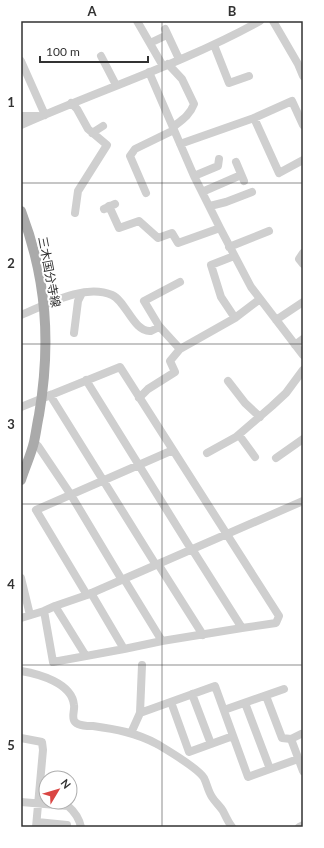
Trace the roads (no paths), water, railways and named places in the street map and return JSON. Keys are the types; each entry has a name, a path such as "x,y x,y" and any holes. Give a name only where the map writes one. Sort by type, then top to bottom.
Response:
{"main road":[{"name":"三木国分寺線","path":"21,211 34,252 42,287 46,359 46,397 34,442 21,480"}],"street":[{"path":"137,21 165,65 182,79 194,104 191,111 174,128 135,149 130,156 146,193"},
{"path":"21,126 71,103 214,45 260,21"},
{"path":"273,21 298,64 303,76"},
{"path":"150,43 166,32 179,59"},
{"path":"214,45 229,83 249,76"},
{"path":"101,56 116,85"},
{"path":"21,61 43,116"},
{"path":"149,72 194,176 234,256 260,299 298,346 303,355"},
{"path":"180,144 254,118 292,101 303,125"},
{"path":"71,103 92,133 107,145 78,190 75,213"},
{"path":"21,116 43,116"},
{"path":"254,118 279,173 303,160"},
{"path":"92,133 103,126"},
{"path":"194,176 218,166 219,159"},
{"path":"202,192 243,178 236,162"},
{"path":"210,206 226,202 252,192"},
{"path":"109,206 119,228 139,221 158,238 171,230 180,246 220,228"},
{"path":"230,247 260,240 269,232"},
{"path":"303,253 300,259 303,264"},
{"path":"234,256 211,265 221,296 235,318"},
{"path":"180,282 144,301 159,326 180,349"},
{"path":"21,315 69,296 97,292 112,295 119,299 138,326 144,330 152,331 159,326"},
{"path":"74,333 78,301 82,293"},
{"path":"139,398 148,389 175,372 170,361 180,349 235,318 260,299"},
{"path":"276,320 303,302"},
{"path":"298,346 303,338"},
{"path":"21,407 120,367 279,616 276,623 162,641 53,662 44,611"},
{"path":"207,453 239,435 260,417 286,393 303,370"},
{"path":"86,380 242,628"},
{"path":"228,381 245,403 260,417"},
{"path":"46,397 104,480 203,635"},
{"path":"239,435 255,457"},
{"path":"276,458 303,439"},
{"path":"34,442 70,495 162,641"},
{"path":"124,649 36,510 173,450"},
{"path":"21,618 89,594 303,501"},
{"path":"21,578 30,615"},
{"path":"55,606 86,656"},
{"path":"131,733 140,713 142,665"},
{"path":"21,671 56,682 65,689 71,696 74,703 73,719 76,723 131,733 142,737 157,744 197,770 203,777 211,796 223,811 232,827"},
{"path":"140,713 215,686 248,777 298,759"},
{"path":"224,710 266,696 284,688"},
{"path":"192,694 211,744"},
{"path":"266,696 282,738 291,739 301,734"},
{"path":"171,702 189,752"},
{"path":"245,703 270,769"},
{"path":"182,761 189,752 233,736"},
{"path":"21,738 42,742 43,770"},
{"path":"291,739 303,772"},
{"path":"21,802 38,804 36,825 67,825"},
{"path":"73,810 79,819 81,827"},
{"path":"299,827 303,825"}]}
